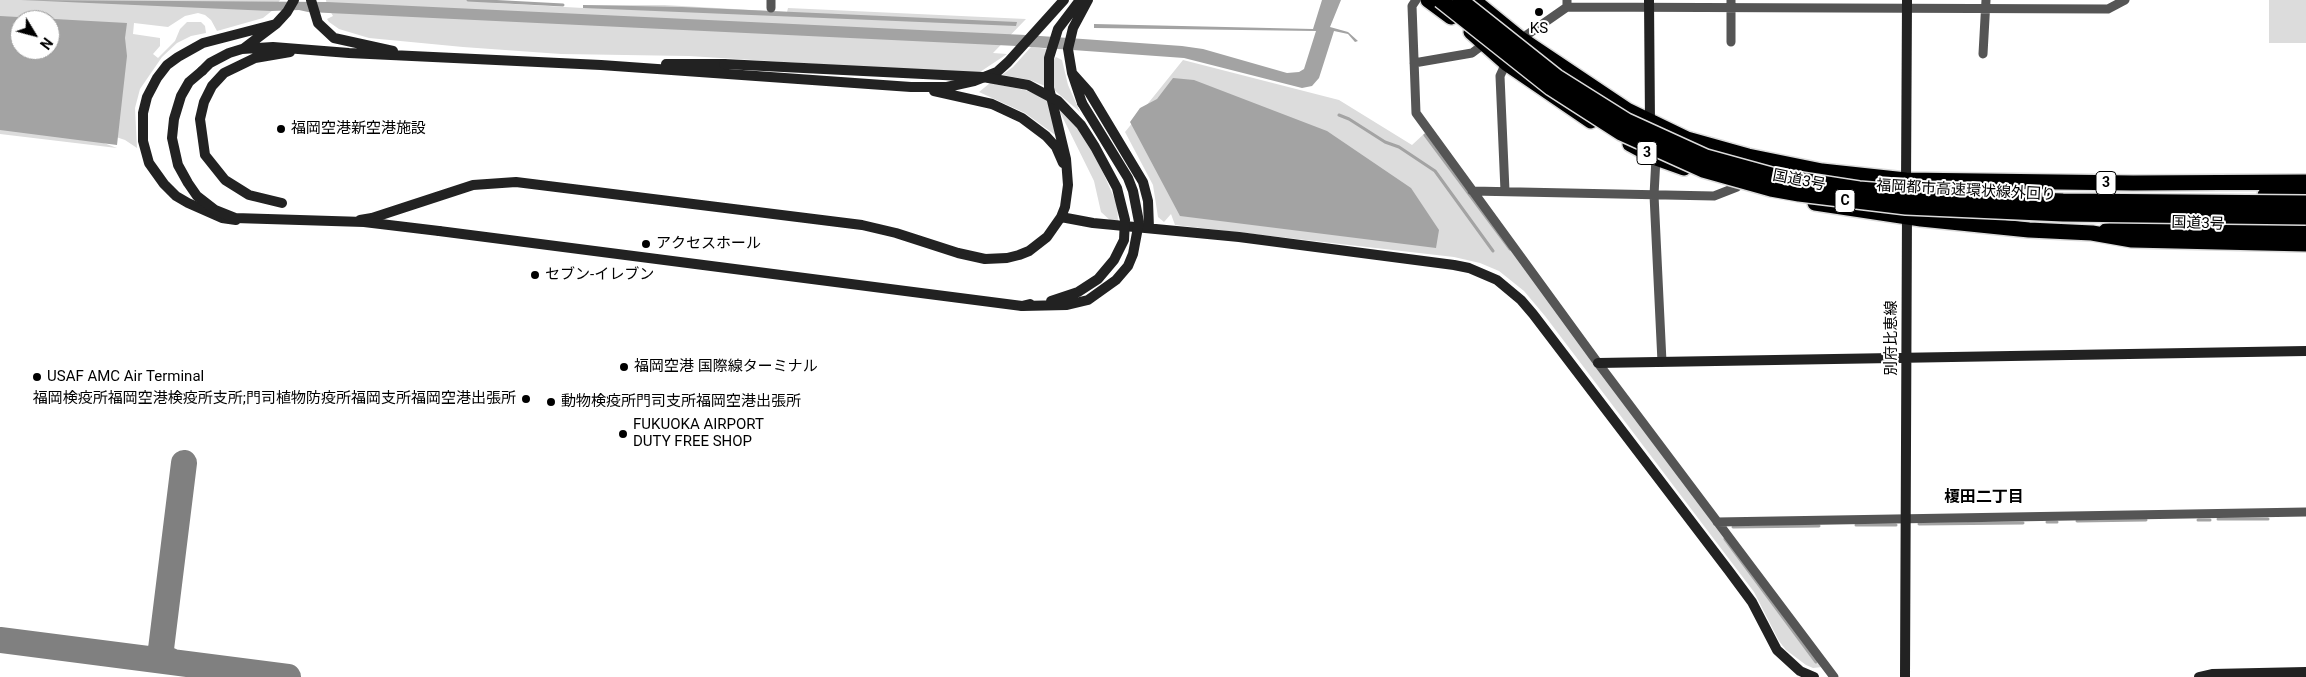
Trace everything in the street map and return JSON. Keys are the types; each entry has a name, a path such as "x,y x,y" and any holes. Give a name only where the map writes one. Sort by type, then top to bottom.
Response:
{"highway":[{"name":"国道3号","path":"1428,0 1506,63 1572,110 1656,158 1737,186 1786,198 1907,216 2029,230 2092,233 2132,240 2306,244"},
{"name":"福岡都市高速環状線外回り","path":"1440,0 1551,88 1621,133 1703,170 1771,189 1857,202 1926,208 2063,214 2306,217"},
{"name":"C","path":"1460,0 1558,77 1627,121 1706,157 1774,176 1859,189 1958,197 2063,201 2306,204"},
{"name":"国道3号","path":"1473,0 1521,39 1589,86 1650,122 1687,139 1748,156 1822,171 1906,180 2000,182 2306,182"},
{"path":"2000,182 2058,193 2094,195 2306,195"},
{"path":"2092,233 2133,228 2306,229"}],"street":[{"path":"294,0 287,12 276,24 242,49 210,63 189,82 181,96 174,119 172,138 178,165 197,196 215,210 235,218 364,222 1022,306 1067,306 1088,300 1116,280 1128,266 1133,254 1139,222 1133,191 1128,178 1082,103 1072,73 1068,49 1073,28 1088,0"},
{"path":"311,0 318,23 334,38 370,45 408,56"},
{"path":"242,49 274,47 625,67 911,87 948,87 974,81 997,72 1064,0"},
{"path":"276,24 204,43 178,57 167,65 146,97 143,113 143,141 149,163 164,184 176,196 222,218 255,221 362,220 473,185 516,182 862,225 903,234 972,256 995,259 1007,258 1028,251 1046,237 1061,217 1068,196 1064,145 1049,88 1049,58 1058,29 1080,0"},
{"path":"1416,0 1412,6 1416,113 1598,363 1834,677"},
{"path":"1521,39 1567,4 2069,4 2108,9 2125,0"},
{"path":"1649,4 1650,122"},
{"path":"1731,4 1731,42"},
{"name":"別府比恵線","path":"1905,677 1907,5"},
{"path":"1983,54 1986,5"},
{"path":"1414,63 1472,53 1484,44"},
{"path":"282,203 249,195 225,180 205,154 200,119 204,102 212,86 224,73 255,58 303,49"},
{"path":"1505,191 1500,76 1506,63"},
{"path":"625,67 666,64 724,64 983,77 1028,85 1058,101 1081,125 1117,188 1125,220 1124,240 1114,260 1098,279 1078,292 1051,301 1022,306"},
{"path":"1072,73 1089,92 1143,182 1148,202 1150,228"},
{"path":"911,87 972,98 992,104 1022,118 1046,136 1056,147 1067,173"},
{"path":"1656,158 1654,195 1662,362"},
{"path":"1472,191 1714,196 1737,186"},
{"path":"1061,217 1093,223 1232,236 1454,265 1469,268 1497,280 1521,300 1533,314 1729,570 1752,602 1777,650 1792,665 1812,676"},
{"path":"1598,363 2306,351"},
{"path":"1717,522 2306,512"},
{"path":"2200,677 2212,674 2306,672"}],"shaded area":[{"path":"0,0 280,0 273,10 263,18 217,31 211,20 205,15 198,13 185,16 168,27 134,23 133,34 160,38 160,46 153,54 158,58 175,41 180,29 187,22 201,22 205,26 206,33 191,36 177,43 162,57 140,89 135,108 137,148 125,140 69,121 59,126 117,148 0,134"},
{"path":"21,0 327,2 1026,35 1203,49 1287,73 1299,72 1304,69 1316,31 1094,28 1094,24 1313,29 1322,0 1341,0 1330,27 1348,32 1358,41 1355,42 1348,34 1334,31 1319,78 1312,86 1302,88 1184,58 1017,46 308,12 299,10 271,11"},
{"path":"326,0 495,0 495,3 583,8 583,5 664,5 787,12 788,8 1026,19 993,53 1007,54 977,74 689,56 561,54 369,38 339,29 329,22 327,19 333,16"},
{"path":"2269,0 2306,0 2306,43 2269,43"},
{"path":"583,5 682,7 1017,22 1016,26 583,8"},
{"path":"0,16 10,17 10,60 60,60 60,19 127,23 125,38 127,56 117,145 0,130"},
{"path":"1031,47 1048,49 1045,86 1030,80 1002,75 1013,67"},
{"path":"1056,57 1062,60 1068,85 1080,112 1053,89 1053,60"},
{"path":"1183,60 1339,100 1412,145 1425,133 1822,667 1813,668 1806,665 1786,650 1779,641 1754,592 1545,316 1524,291 1499,271 1480,263 1454,257 1175,225 1171,214 1164,222 1158,217 1153,185 1125,132"},
{"path":"1173,78 1194,80 1327,131 1411,188 1439,230 1436,248 1180,216 1130,122 1140,108 1157,99"},
{"path":"990,83 1025,90 1048,99 1058,137 1025,113 979,92"},
{"path":"1057,106 1078,125 1092,148 1117,204 1118,222 1112,222 1101,212 1094,181"}],"waterway":[{"path":"468,0 563,5"},
{"path":"1339,115 1349,119 1385,142 1399,147 1435,171 1493,251"},
{"path":"1425,135 1510,249"},
{"path":"2218,519 2268,519"},
{"path":"2077,521 2146,520"},
{"path":"2198,520 2210,520"},
{"path":"2047,522 2057,522"},
{"path":"1919,524 2023,523"},
{"path":"1856,525 1896,525"},
{"path":"1733,527 1819,526"},
{"path":"1725,539 1816,662"}],"taxiway":[{"path":"173,662 164,658 161,649 184,463"},
{"path":"0,640 288,677"}],"place":[{"name":"KS","path":"1539,12"},
{"name":"福岡空港新空港施設","path":"281,129"},
{"name":"アクセスホール","path":"646,244"},
{"name":"セブン-イレブン","path":"535,275"},
{"name":"福岡空港 国際線ターミナル","path":"624,367"},
{"name":"USAF AMC Air Terminal","path":"37,377"},
{"name":"福岡検疫所福岡空港検疫所支所;門司植物防疫所福岡支所福岡空港出張所","path":"526,399"},
{"name":"動物検疫所門司支所福岡空港出張所","path":"551,402"},
{"name":"FUKUOKA AIRPORT DUTY FREE SHOP","path":"623,434"}],"district":[{"name":"榎田二丁目","path":"1984,498"}]}
